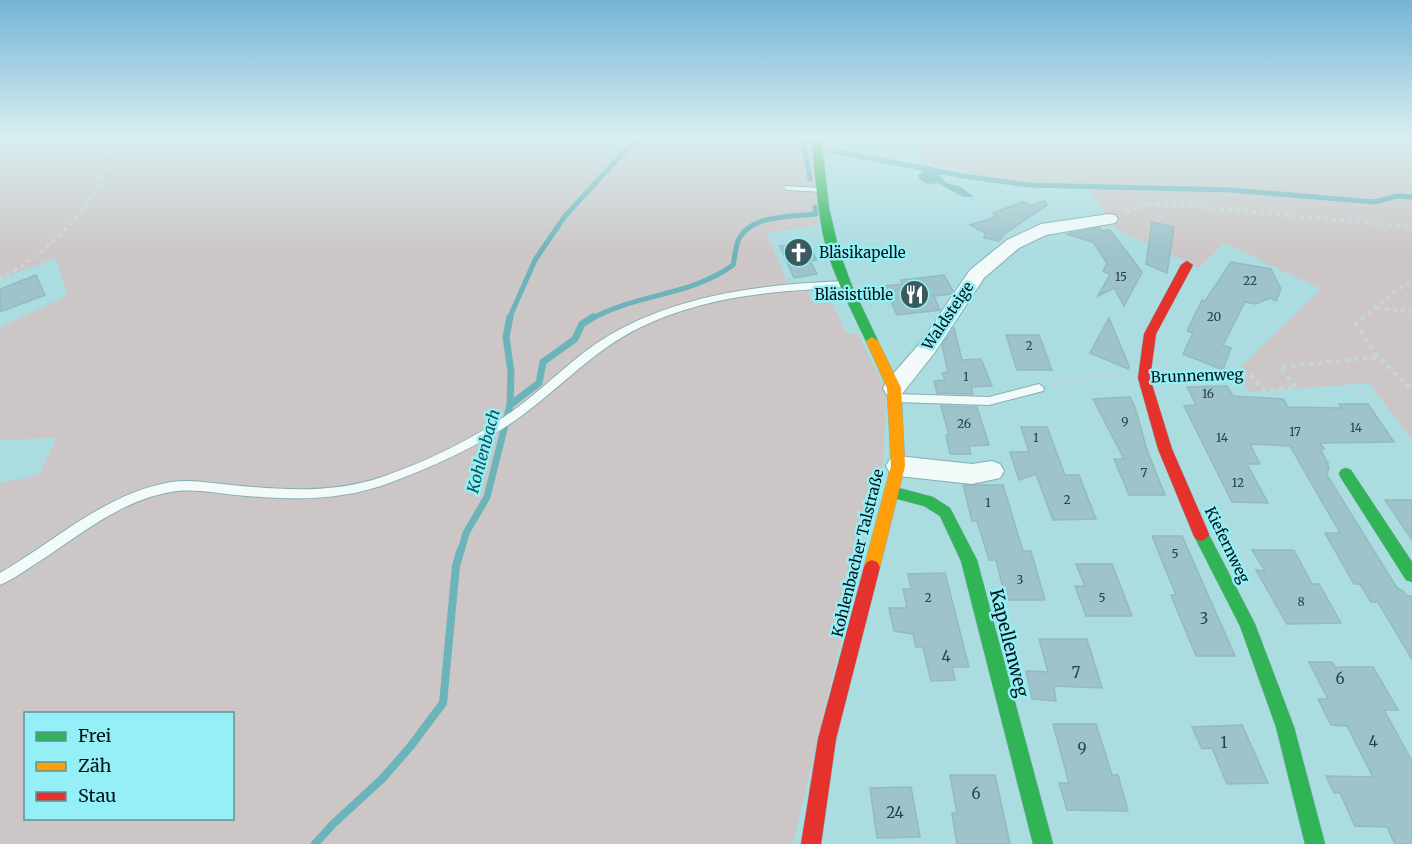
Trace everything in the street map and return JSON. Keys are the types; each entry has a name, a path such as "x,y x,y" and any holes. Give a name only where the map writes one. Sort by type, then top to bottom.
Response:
{"street":[{"name":"Kohlenbacher Talstraße","path":"811,844 827,739 898,466 895,393 845,284 833,250 819,190 818,175"},
{"name":"Waldsteige","path":"895,393 977,274 1013,244 1041,230 1109,219"},
{"name":"Kiefernweg","path":"1187,265 1150,334 1144,378 1165,448 1205,543 1248,624 1285,727 1315,844"},
{"path":"898,466 972,474 992,471"},
{"path":"1346,474 1412,575"},
{"name":"Kapellenweg","path":"891,492 928,501 945,512 969,560 1043,844"}],"lane":[{"path":"788,188 819,190"},
{"path":"0,579 80,528 138,496 172,487 199,487 294,496 339,494 383,481 429,463 516,414 579,361 613,337 645,321 723,297 804,285 845,284"},
{"path":"895,393 989,401 1039,388"}],"path":[{"path":"0,279 15,273 66,229 93,194 101,175"},
{"path":"1109,219 1146,204 1412,227"},
{"path":"1412,280 1356,324 1378,357 1412,390"},
{"path":"1377,308 1412,312"},
{"name":"Brunnenweg","path":"1039,388 1094,376 1116,375 1144,378 1250,374 1264,391 1296,387 1280,367 1378,357"}],"shaded area":[{"path":"0,175 815,175 818,225 767,233 789,287 804,285 814,304 831,301 847,333 858,334 887,393 883,462 793,844 0,844 0,483 39,475 56,438 0,440 0,327 67,296 56,258 0,279"},
{"path":"983,175 1412,175 1412,440 1369,383 1250,392 1234,373 1321,289 1224,243 1199,268 1118,230 1086,185 1044,184"}],"water":[{"path":"918,175 940,175 946,183 959,186 974,197 963,197 938,183 928,184 920,180"}],"building":[{"path":"1045,201 1047,205 1006,233 999,241 984,238 985,233 970,225 996,217 993,213 1022,202 1031,205"},
{"path":"1152,222 1174,227 1167,273 1146,264"},
{"path":"1099,228 1102,231 1110,230 1142,272 1124,306 1114,288 1098,296 1110,274 1103,271 1107,263 1093,242 1066,234"},
{"name":"Bläsikapelle","path":"807,242 817,260 810,261 817,274 794,278 780,246"},
{"path":"1231,262 1271,269 1281,289 1276,301 1270,298 1256,304 1245,302 1223,345 1231,348 1223,370 1183,354 1193,333 1187,331 1202,300 1205,301"},
{"path":"36,275 45,295 0,312 0,289"},
{"name":"Bläsistüble","path":"944,275 953,291 951,294 934,296 940,310 897,315 884,286 903,284 901,280"},
{"path":"1109,318 1129,366 1128,369 1090,353"},
{"path":"954,328 962,360 981,359 992,386 971,387 973,394 937,393 934,381 945,380 942,373 948,372 942,345"},
{"path":"1006,335 1039,335 1052,370 1017,370"},
{"path":"1227,386 1233,396 1283,399 1288,407 1342,408 1339,404 1368,404 1394,442 1320,443 1324,449 1320,449 1328,463 1326,463 1329,467 1327,475 1397,588 1407,596 1412,596 1412,659 1378,602 1371,602 1360,584 1354,584 1325,533 1340,533 1290,446 1250,444 1260,464 1247,464 1268,503 1232,502 1184,406 1196,405 1187,387"},
{"path":"1130,397 1147,450 1165,495 1129,495 1114,459 1124,459 1093,399"},
{"path":"941,406 977,407 989,445 969,446 971,454 950,454 946,435 949,435"},
{"path":"1021,427 1047,427 1065,475 1079,475 1096,519 1053,520 1036,474 1019,480 1010,452 1029,452"},
{"path":"963,485 1003,485 1023,551 1031,551 1045,600 1006,600 996,560 989,560 977,521 972,521"},
{"path":"1385,500 1412,500 1412,540"},
{"path":"1152,536 1182,536 1235,656 1196,656 1171,595 1176,595"},
{"path":"1252,550 1294,550 1312,584 1319,584 1341,623 1287,624 1256,570 1265,571"},
{"path":"1076,564 1112,564 1132,616 1086,616 1075,586 1085,586"},
{"path":"945,573 969,667 952,667 955,680 931,681 923,647 916,647 913,634 894,631 889,608 907,608 903,589 911,589 908,574"},
{"path":"1039,639 1087,639 1102,688 1054,686 1056,701 1032,699 1026,671 1048,672"},
{"path":"1309,662 1332,662 1335,667 1373,667 1398,710 1384,710 1412,761 1412,844 1395,844 1387,827 1355,826 1340,793 1334,793 1326,776 1373,777 1347,726 1331,725 1318,699 1328,699"},
{"path":"1053,724 1096,724 1112,775 1118,775 1128,811 1067,810 1059,783 1069,783"},
{"path":"1242,725 1268,783 1227,784 1212,748 1202,749 1192,727"},
{"path":"950,775 995,775 1010,844 957,844 952,813 957,813"},
{"path":"911,787 920,837 877,838 870,788"}],"waterway":[{"path":"509,319 535,260 565,216 603,175"},
{"path":"960,175 1028,185 1231,190 1374,202 1397,196 1412,197"},
{"name":"Kohlenbach","path":"591,319 626,304 681,289 717,275 733,265 738,241 752,226 772,218 816,214 815,207"},
{"path":"510,317 506,337 511,372 510,405"},
{"name":"Kohlenbach","path":"510,405 539,383 543,362 575,339 582,324 593,317"},
{"name":"Kohlenbach","path":"461,551 466,533 487,497 510,405"},
{"name":"Kohlenbach","path":"315,844 333,824 382,779 410,747 443,703 456,566 461,549"}],"traffic: fast":[{"path":"820,175 833,251 846,286 872,341"},
{"path":"1346,474 1412,575"},
{"path":"891,492 928,501 945,512 969,560 1043,844"},
{"path":"1201,534 1247,624 1285,727 1315,844"}],"traffic: slow":[{"path":"872,341 894,388 898,466 872,567"}],"traffic: jam":[{"path":"1187,265 1150,334 1144,378 1165,449 1201,534"},
{"path":"811,844 827,739 872,567"}],"place":[{"name":"Bläsikapelle","path":"798,253"},
{"name":"Bläsistüble","path":"914,295"}]}
